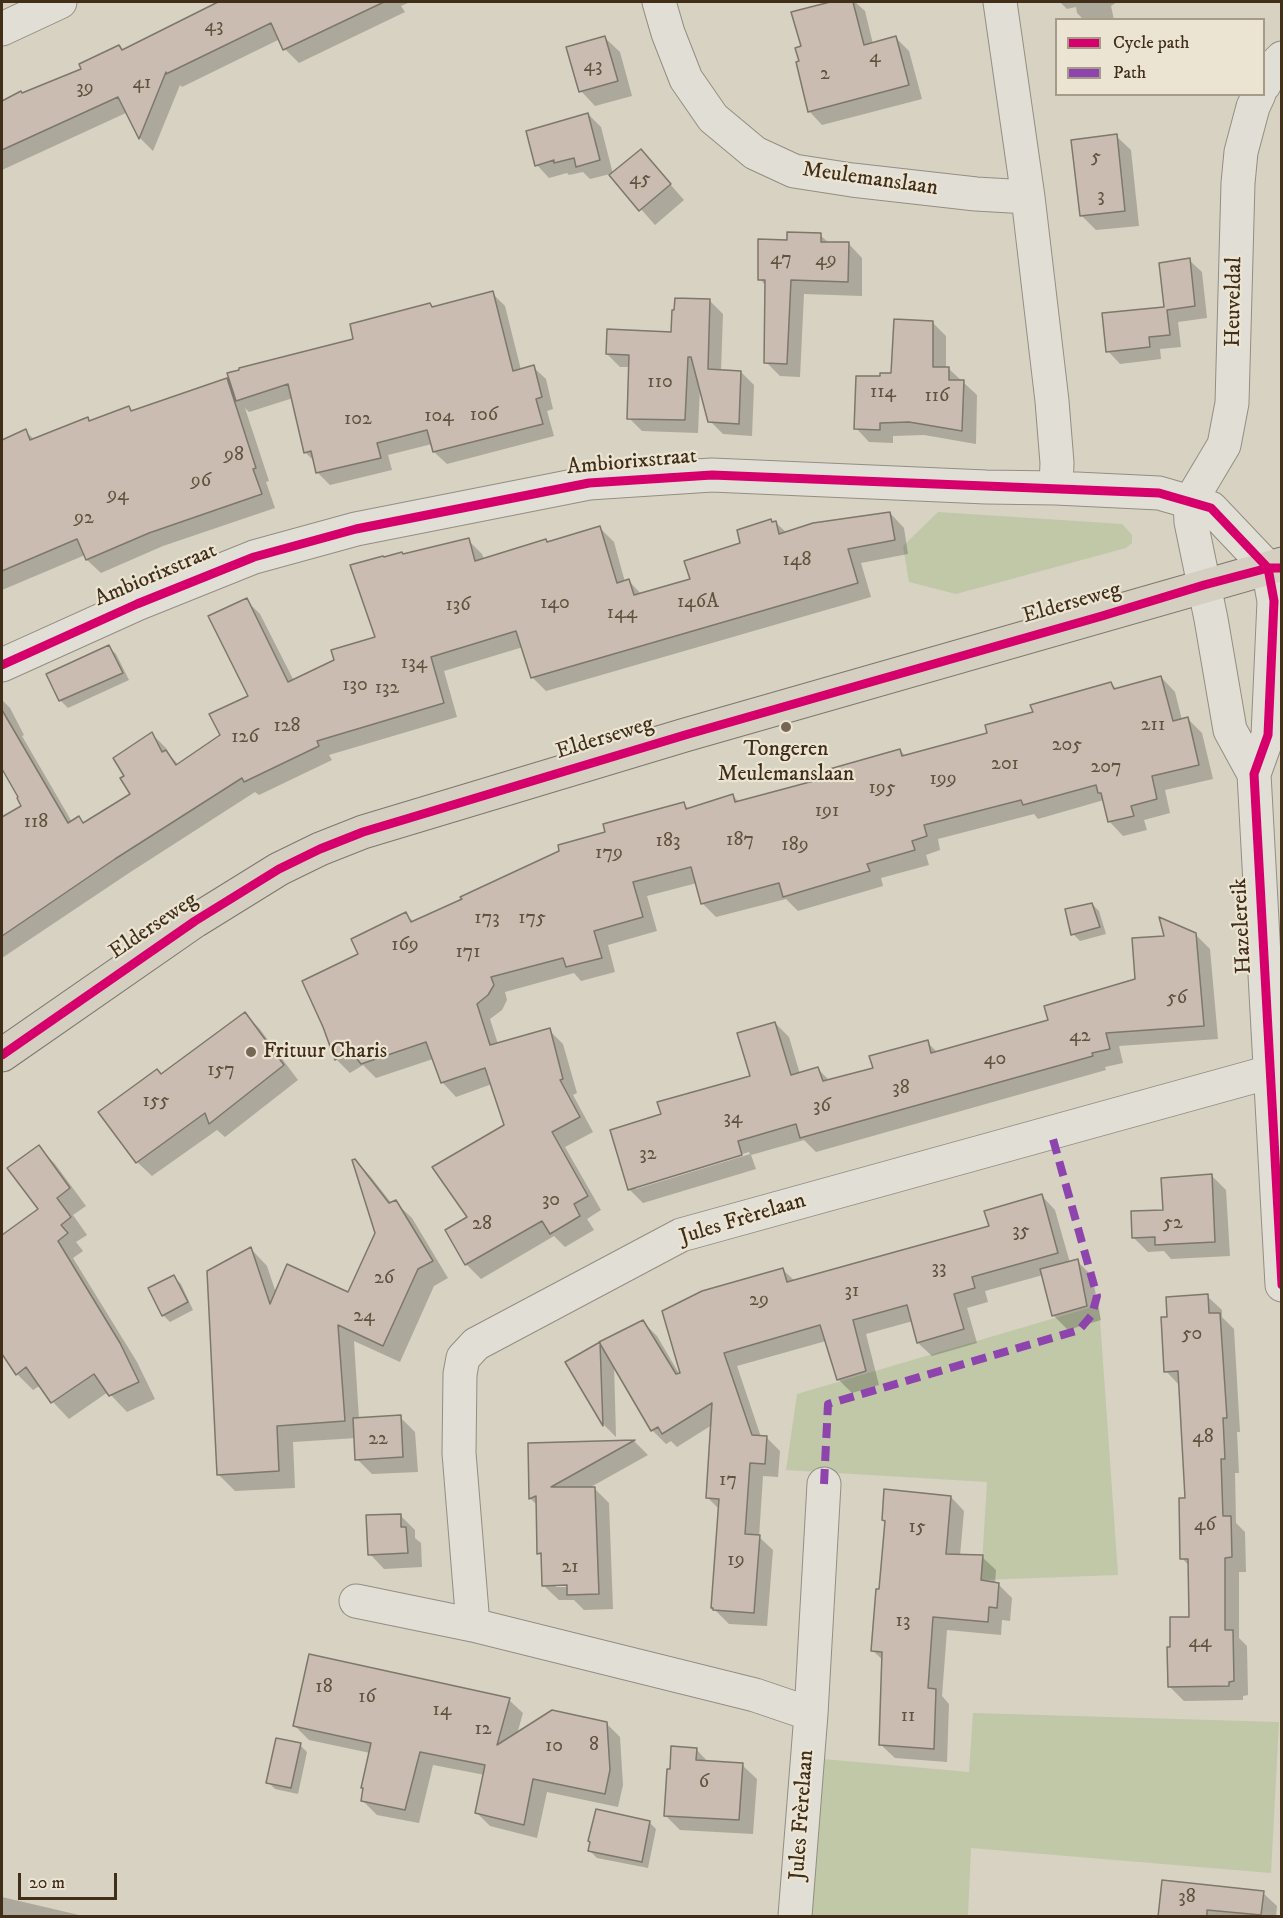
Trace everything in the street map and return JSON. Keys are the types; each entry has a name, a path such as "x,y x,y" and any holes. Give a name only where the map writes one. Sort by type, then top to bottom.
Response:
{"main road":[{"name":"Elderseweg","path":"2,1056 195,921 279,869 363,832 674,739 1275,566"}],"street":[{"path":"2,29 60,2"},
{"name":"Meulemanslaan","path":"659,2 668,33 687,79 712,118 755,153 794,171 976,194 1028,197"},
{"path":"1000,2 1028,197 1052,401 1057,463 1056,488"},
{"path":"1265,82 1281,57"},
{"name":"Heuveldal","path":"1190,502 1224,445 1233,403 1238,183 1241,152 1258,96"},
{"name":"Ambiorixstraat","path":"2,665 137,604 254,557 356,529 589,483 712,475 1159,493 1212,508 1275,566"},
{"path":"1190,502 1191,522 1204,585"},
{"name":"Hazelereik","path":"1275,566 1268,735 1254,774 1281,1285"},
{"name":"Hazelereik","path":"1204,585 1230,730 1254,774"},
{"name":"Jules Frèrelaan","path":"473,1625 459,1430 461,1366 463,1358 476,1344 681,1235 1270,1072"},
{"name":"Jules Frèrelaan","path":"795,1917 811,1714 824,1484"},
{"path":"356,1601 473,1625 755,1695 811,1714"}],"green space":[{"path":"938,512 1122,524 1132,535 1132,543 1126,548 956,594 909,582 903,546"},
{"path":"1099,1305 1118,1575 981,1580 987,1482 786,1470 797,1394"},
{"path":"973,1713 1279,1722 1271,1873 971,1848 968,1916 809,1916 823,1759 969,1772"}],"building":[{"path":"218,2 384,2 283,50 271,23 166,74 166,72 139,139 118,97 2,150 2,101 21,91 22,93 81,69 79,64 119,45 122,50"},
{"path":"830,2 853,2 864,45 896,36 909,85 808,112 796,62 799,61 795,48 801,46 791,12"},
{"path":"605,36 618,81 579,92 566,47"},
{"path":"588,113 600,160 576,167 574,158 554,163 554,160 535,166 526,131"},
{"path":"1117,134 1125,211 1080,216 1071,140"},
{"path":"641,149 671,184 639,211 609,175"},
{"path":"787,232 821,233 821,242 849,242 848,282 791,280 787,364 764,363 765,280 758,280 758,239 787,240"},
{"path":"1190,258 1195,306 1167,310 1170,335 1149,337 1150,347 1106,352 1102,313 1164,307 1159,263"},
{"path":"493,291 513,371 534,365 542,397 536,399 543,424 433,452 427,430 377,443 381,458 316,473 311,451 304,453 288,384 236,401 227,373 353,339 350,324 430,303 432,307"},
{"path":"675,298 710,299 708,369 741,371 739,424 708,422 691,357 688,357 685,420 627,419 629,355 606,354 607,329 671,332"},
{"path":"894,319 933,321 933,367 949,367 949,380 964,380 962,431 909,422 880,423 880,430 854,429 856,376 880,376 880,373 891,373"},
{"path":"227,378 262,494 149,533 86,560 77,539 2,571 2,440 26,429 30,440 88,417 89,421 129,406 131,411"},
{"path":"890,512 895,540 848,549 858,583 531,678 516,631 431,657 444,703 317,741 319,746 244,782 242,778 115,859 2,936 2,817 21,806 2,769 2,710 68,823 79,816 83,823 130,794 120,778 124,776 113,758 152,732 162,752 166,750 176,765 220,735 209,714 248,696 208,616 247,598 288,682 334,660 331,650 375,637 350,565 469,538 475,561 546,539 547,542 600,526 617,583 629,579 634,595 690,579 684,561 740,543 737,530 771,519 772,522 776,521 779,534 813,523"},
{"path":"109,645 123,673 59,701 46,674"},
{"path":"1161,676 1173,721 1188,717 1199,765 1152,776 1157,799 1131,806 1134,816 1108,822 1101,793 1098,793 1096,785 1023,805 1021,800 924,825 927,836 912,841 915,850 867,864 870,871 783,897 779,883 701,904 691,867 633,882 643,917 594,931 602,958 566,967 563,958 491,977 494,985 488,995 477,1004 490,1045 550,1028 563,1079 560,1080 580,1117 552,1132 588,1196 574,1204 580,1216 550,1234 542,1221 465,1265 445,1230 467,1217 432,1167 504,1125 485,1068 441,1083 426,1042 361,1064 350,1050 335,1060 302,981 358,954 351,939 406,912 411,922 462,899 460,897 559,851 558,845 605,832 603,824 684,802 686,809 733,794 735,802 821,779 819,772 900,749 902,756 987,733 985,725 1033,712 1030,705 1111,682 1114,689"},
{"path":"1092,903 1100,927 1071,935 1065,909"},
{"path":"1159,917 1196,933 1204,1026 1106,1033 1110,1049 1092,1053 1093,1056 800,1138 796,1124 738,1141 742,1155 628,1190 610,1130 661,1114 657,1102 750,1076 737,1033 775,1022 791,1075 818,1067 823,1081 873,1068 869,1056 928,1040 931,1053 1048,1020 1044,1006 1135,979 1132,938 1164,936"},
{"path":"245,1012 284,1065 209,1124 205,1113 136,1163 98,1112 157,1069 161,1074"},
{"path":"39,1145 70,1188 57,1198 71,1217 61,1225 68,1233 58,1241 120,1343 139,1382 109,1396 94,1374 51,1403 26,1367 16,1375 2,1354 2,1235 38,1209 7,1168"},
{"path":"355,1159 389,1203 396,1200 433,1261 418,1269 383,1346 338,1325 345,1421 277,1426 279,1471 217,1475 207,1271 251,1247 270,1304 287,1264 348,1292 375,1233 352,1160"},
{"path":"1212,1174 1215,1242 1155,1245 1155,1237 1132,1238 1131,1211 1163,1210 1161,1178"},
{"path":"1042,1194 1058,1253 972,1277 975,1288 954,1294 964,1329 917,1343 907,1305 853,1320 866,1371 837,1380 820,1325 724,1353 752,1435 767,1436 765,1464 750,1463 745,1534 760,1535 754,1613 713,1610 711,1608 719,1499 706,1498 712,1403 662,1434 658,1427 651,1431 599,1342 643,1320 676,1374 680,1373 662,1311 702,1291 783,1268 787,1282 989,1226 984,1211"},
{"path":"1078,1259 1087,1306 1052,1316 1040,1269"},
{"path":"174,1275 188,1302 162,1316 148,1288"},
{"path":"1208,1294 1209,1313 1220,1313 1227,1418 1223,1418 1225,1459 1221,1459 1223,1516 1231,1516 1232,1557 1225,1558 1225,1630 1233,1630 1234,1681 1229,1682 1229,1686 1168,1687 1167,1647 1170,1647 1170,1617 1189,1617 1188,1559 1180,1559 1179,1498 1185,1498 1178,1371 1164,1372 1161,1317 1167,1317 1166,1297"},
{"path":"600,1342 603,1426 565,1362"},
{"path":"401,1415 403,1457 355,1460 353,1418"},
{"path":"635,1440 551,1487 595,1487 599,1594 567,1595 567,1585 542,1586 541,1553 537,1554 536,1496 529,1499 528,1443"},
{"path":"884,1489 951,1496 946,1554 983,1555 981,1580 999,1583 997,1608 989,1607 988,1622 933,1617 928,1688 936,1689 934,1749 879,1745 882,1652 871,1651 885,1521 882,1520"},
{"path":"401,1514 401,1527 406,1527 408,1553 368,1555 366,1515"},
{"path":"309,1654 510,1698 497,1745 552,1710 607,1722 610,1770 605,1794 533,1779 524,1825 475,1813 485,1765 420,1752 405,1810 361,1801 363,1788 361,1788 371,1743 293,1726"},
{"path":"276,1738 301,1743 291,1788 266,1783"},
{"path":"671,1746 697,1748 696,1760 743,1763 739,1820 664,1816"},
{"path":"596,1809 650,1821 642,1862 588,1851 590,1842 588,1841"},
{"path":"1162,1880 1264,1891 1261,1915 1207,1910 1207,1917 1158,1917"}],"marked path":[{"path":"824,1484 828,1404 1079,1330 1092,1315 1097,1296 1051,1132"}],"cycle path":[{"path":"2,665 137,604 254,557 356,529 589,483 712,475 1159,493 1211,508 1268,568"},
{"path":"1268,568 1274,601 1268,735 1254,774 1282,1285"},
{"path":"2,1055 195,921 279,869 363,832 685,735 1204,585 1268,568 1282,568"}],"place":[{"name":"Tongeren Meulemanslaan","path":"786,727"},
{"name":"Frituur Charis","path":"251,1052"}]}
